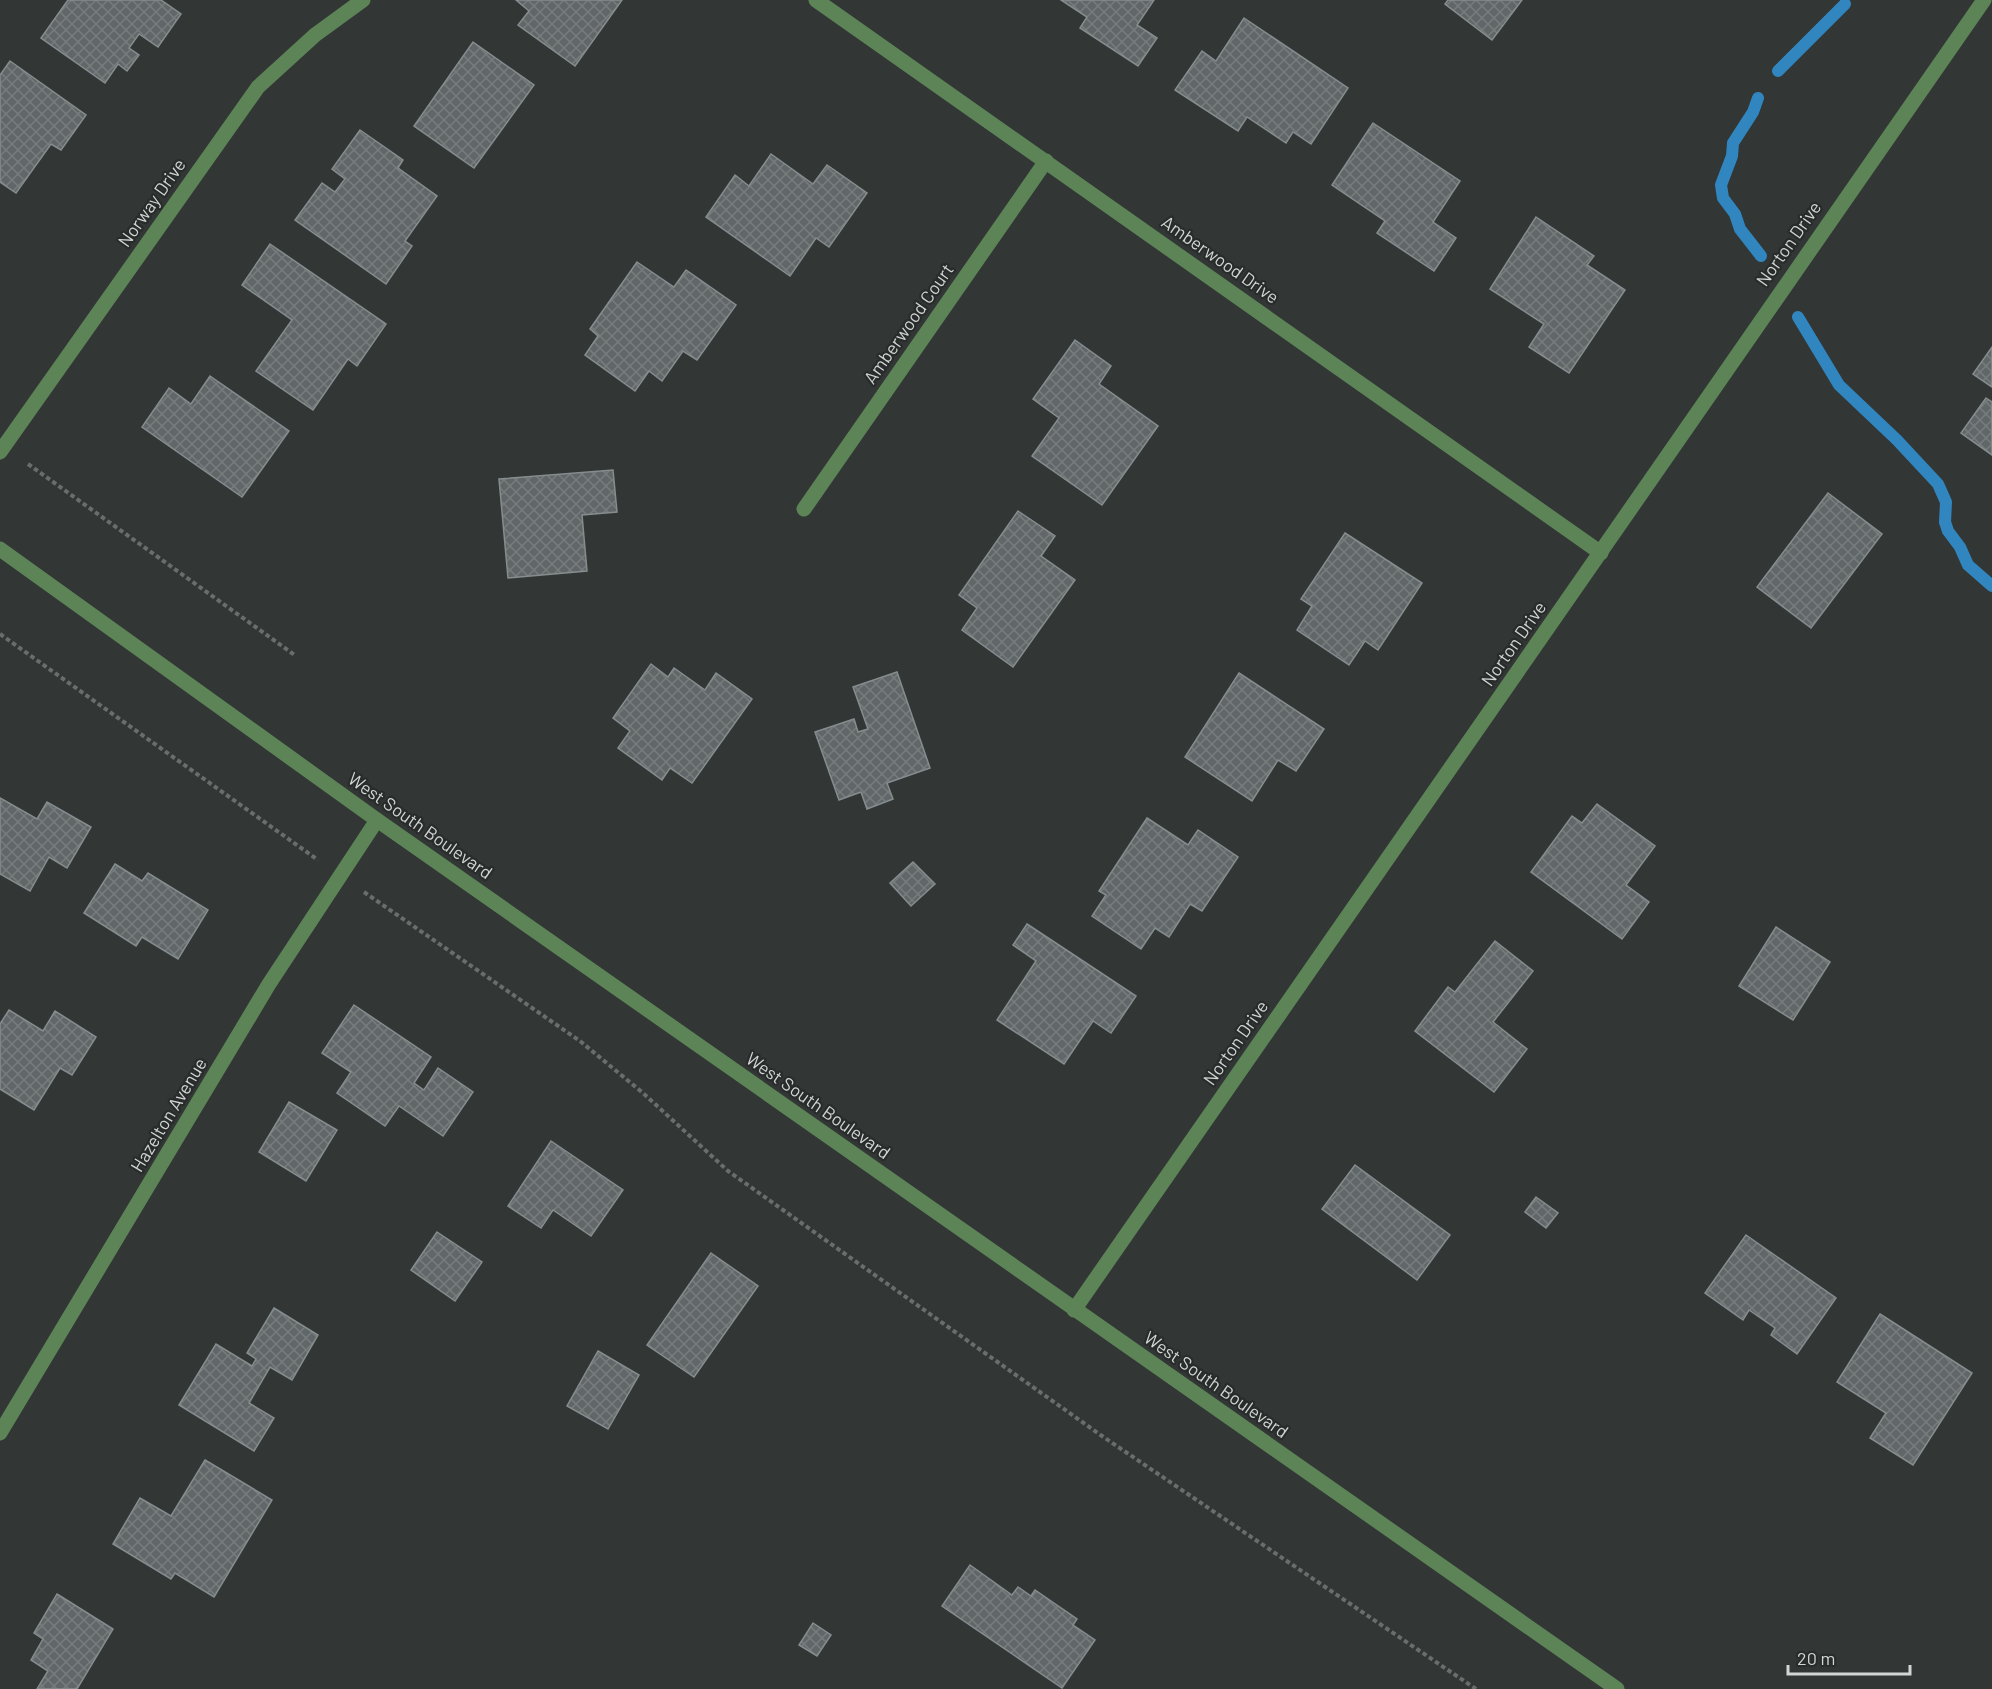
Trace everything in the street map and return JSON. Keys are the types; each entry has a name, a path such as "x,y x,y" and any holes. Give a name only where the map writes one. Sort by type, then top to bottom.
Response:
{"street":[{"name":"Norway Drive","path":"0,452 258,87 315,35 363,0"},
{"name":"Amberwood Drive","path":"816,0 1601,553"},
{"name":"Norton Drive","path":"1074,1310 1984,0"},
{"name":"Amberwood Court","path":"804,509 1046,161"},
{"name":"West South Boulevard","path":"0,549 377,820 1617,1689"},
{"name":"Hazelton Avenue","path":"0,1433 269,984 377,820"}],"path":[{"path":"27,463 297,656"},
{"path":"0,634 306,850"},
{"path":"379,903 580,1041 644,1093 728,1171 1102,1436 1476,1689"}],"building":[{"path":"68,0 161,0 181,14 158,47 139,34 129,48 139,55 127,71 118,64 105,83 41,38"},
{"path":"516,0 622,0 575,66 518,25 529,11"},
{"path":"1061,0 1154,0 1137,25 1157,38 1138,66 1080,28 1087,17"},
{"path":"1448,0 1522,0 1492,40 1445,4"},
{"path":"1244,18 1348,88 1311,144 1293,132 1286,143 1247,117 1238,131 1175,90 1202,51 1216,61"},
{"path":"473,42 534,85 474,168 414,126"},
{"path":"10,61 86,115 61,150 51,144 16,193 0,182 0,75"},
{"path":"1373,123 1460,181 1433,222 1456,238 1434,271 1377,233 1385,221 1332,185"},
{"path":"360,130 403,160 398,168 437,196 405,241 412,246 386,284 295,220 322,183 335,192 345,179 332,169"},
{"path":"771,154 813,184 827,165 867,193 829,247 816,238 790,276 706,217 735,175 749,186"},
{"path":"1536,217 1594,256 1587,265 1625,290 1569,373 1529,347 1544,324 1490,289"},
{"path":"270,244 386,324 357,366 348,359 313,410 256,371 292,320 242,285"},
{"path":"637,262 674,287 686,270 736,305 697,360 683,351 662,381 649,371 635,391 585,355 598,336 590,329"},
{"path":"1075,340 1111,366 1099,384 1158,426 1102,505 1032,456 1059,418 1033,399"},
{"path":"1992,347 1992,387 1973,374"},
{"path":"210,376 289,431 242,497 142,427 169,388 191,404"},
{"path":"1986,398 1992,402 1992,455 1961,433"},
{"path":"613,470 617,512 582,515 587,571 508,578 499,479"},
{"path":"1828,493 1882,534 1811,628 1757,587"},
{"path":"1018,511 1055,536 1041,556 1075,580 1013,667 962,630 977,608 959,595"},
{"path":"1345,533 1422,583 1378,650 1365,641 1349,665 1297,630 1312,606 1301,599"},
{"path":"651,664 668,677 674,668 705,690 716,673 752,699 692,783 670,768 662,780 618,748 630,731 613,718"},
{"path":"897,672 930,768 887,783 893,799 867,809 861,792 839,800 815,732 854,719 858,732 868,729 853,687"},
{"path":"1239,673 1324,729 1296,771 1278,760 1252,801 1185,757"},
{"path":"0,798 37,819 47,802 91,827 67,868 49,857 30,891 0,874"},
{"path":"1597,804 1655,846 1626,885 1649,902 1622,939 1531,872 1572,816 1582,823"},
{"path":"1147,818 1188,845 1198,830 1238,857 1202,911 1190,904 1169,937 1155,928 1141,949 1092,916 1106,895 1099,891"},
{"path":"913,862 935,884 911,906 890,883"},
{"path":"115,864 142,881 148,873 208,910 178,959 142,937 136,946 84,913"},
{"path":"1027,924 1136,996 1111,1033 1093,1021 1064,1064 997,1020 1036,961 1013,945"},
{"path":"1776,927 1830,962 1793,1020 1739,986"},
{"path":"1495,941 1533,971 1493,1022 1527,1049 1494,1092 1415,1031 1448,987 1455,992"},
{"path":"354,1005 431,1057 414,1083 424,1090 438,1068 473,1092 443,1136 399,1106 385,1126 337,1093 351,1072 322,1053"},
{"path":"9,1010 43,1031 55,1011 96,1037 72,1075 60,1068 34,1110 0,1089 0,1024"},
{"path":"289,1102 337,1130 306,1181 259,1152"},
{"path":"551,1141 623,1190 591,1236 553,1210 541,1228 508,1206"},
{"path":"1355,1165 1450,1235 1417,1280 1322,1209"},
{"path":"1536,1197 1558,1213 1546,1228 1525,1212"},
{"path":"437,1232 482,1262 455,1301 411,1270"},
{"path":"1746,1235 1836,1298 1797,1354 1771,1335 1775,1328 1749,1310 1743,1320 1705,1293"},
{"path":"711,1253 758,1286 694,1377 647,1345"},
{"path":"274,1308 318,1335 292,1380 270,1367 249,1403 274,1418 254,1451 179,1405 216,1344 252,1366 256,1359 247,1353"},
{"path":"1880,1314 1972,1373 1913,1465 1870,1438 1886,1413 1837,1382"},
{"path":"598,1351 639,1375 608,1429 567,1406"},
{"path":"205,1460 272,1500 214,1597 175,1573 171,1579 113,1544 140,1498 171,1516"},
{"path":"970,1565 1012,1595 1018,1587 1031,1596 1035,1590 1077,1619 1073,1625 1095,1640 1062,1688 942,1606"},
{"path":"57,1594 113,1629 77,1689 37,1689 48,1671 31,1660 43,1639 34,1633"},
{"path":"813,1623 831,1635 817,1656 799,1645"}],"waterway":[{"path":"1778,71 1845,4"},
{"path":"1758,98 1753,112 1733,143 1732,156 1721,185 1723,198 1735,214 1740,229 1761,256"},
{"path":"1798,317 1839,385 1897,440 1938,484 1946,502 1945,522 1948,531 1960,547 1968,565 1992,586"}]}
